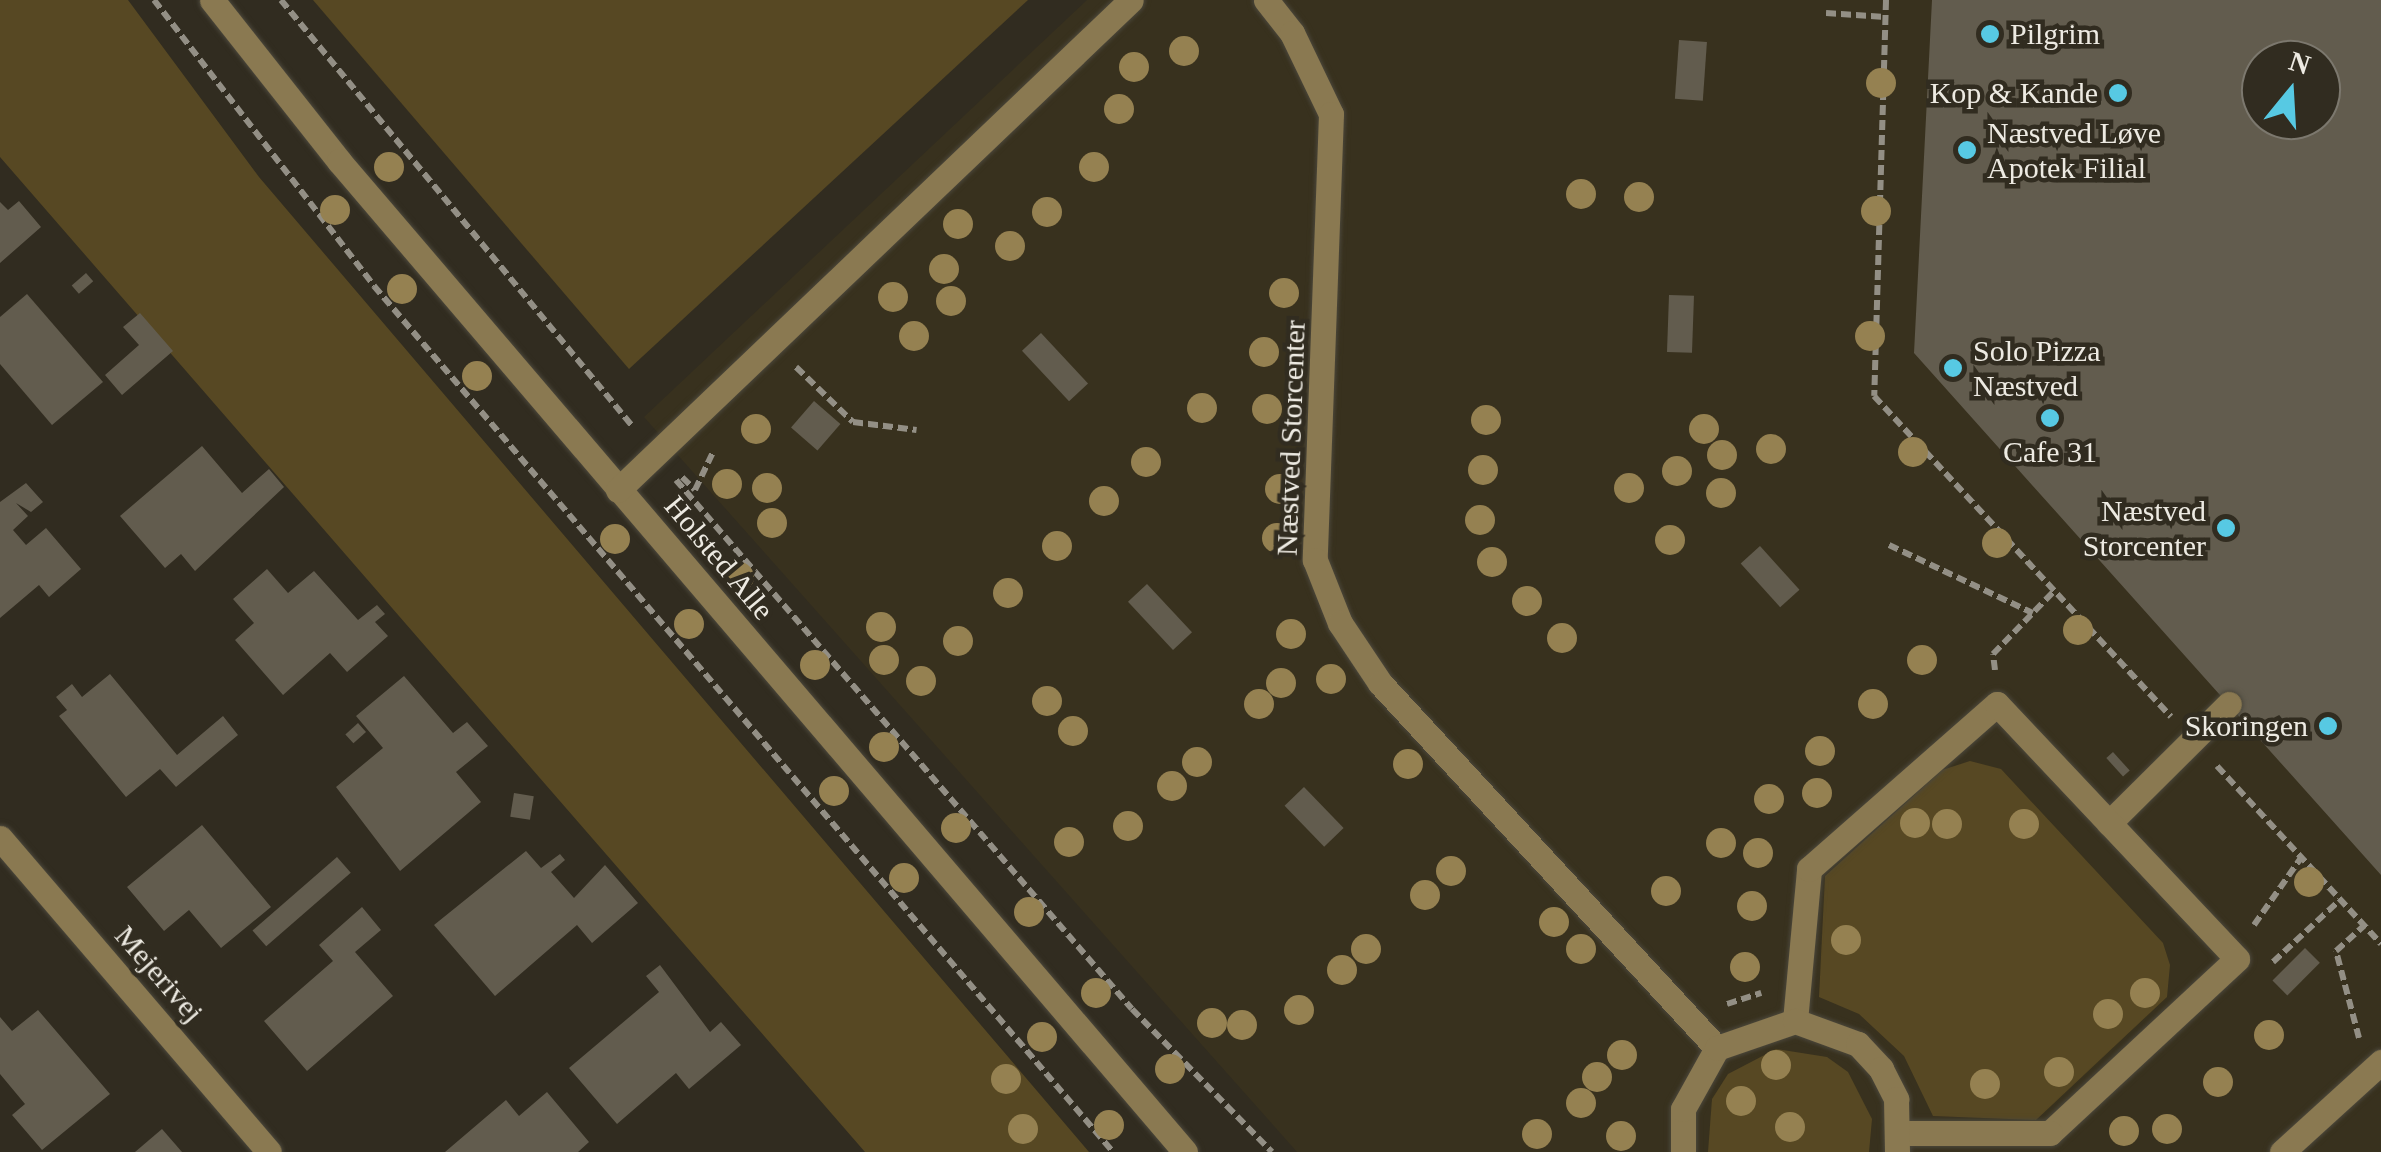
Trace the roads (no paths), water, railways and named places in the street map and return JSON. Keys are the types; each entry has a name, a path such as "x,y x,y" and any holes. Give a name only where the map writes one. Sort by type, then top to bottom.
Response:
{"street":[{"name":"Holsted Alle","path":"212,0 618,490 1184,1152"},
{"path":"618,490 1131,0"},
{"name":"Næstved Storcenter","path":"1266,0 1292,32 1330,114 1316,560 1340,623 1380,683 1717,1048"},
{"path":"1683,1152 1682,1108 1717,1048 1795,1021 1858,1044 1881,1068 1898,1142 2026,1139 2070,1123 2237,959 1998,704 1810,869 1795,1021"},
{"path":"2109,822 2229,704"},
{"name":"Mejerivej","path":"0,838 269,1152"},
{"path":"2282,1152 2375,1067"}],"place":[{"name":"Pilgrim","path":"1990,34"},
{"name":"Kop & Kande","path":"2118,93"},
{"name":"Næstved Løve Apotek Filial","path":"1967,150"},
{"name":"Solo Pizza Næstved","path":"1953,368"},
{"name":"Cafe 31","path":"2050,418"},
{"name":"Næstved Storcenter","path":"2226,528"},
{"name":"Skoringen","path":"2328,726"}]}
